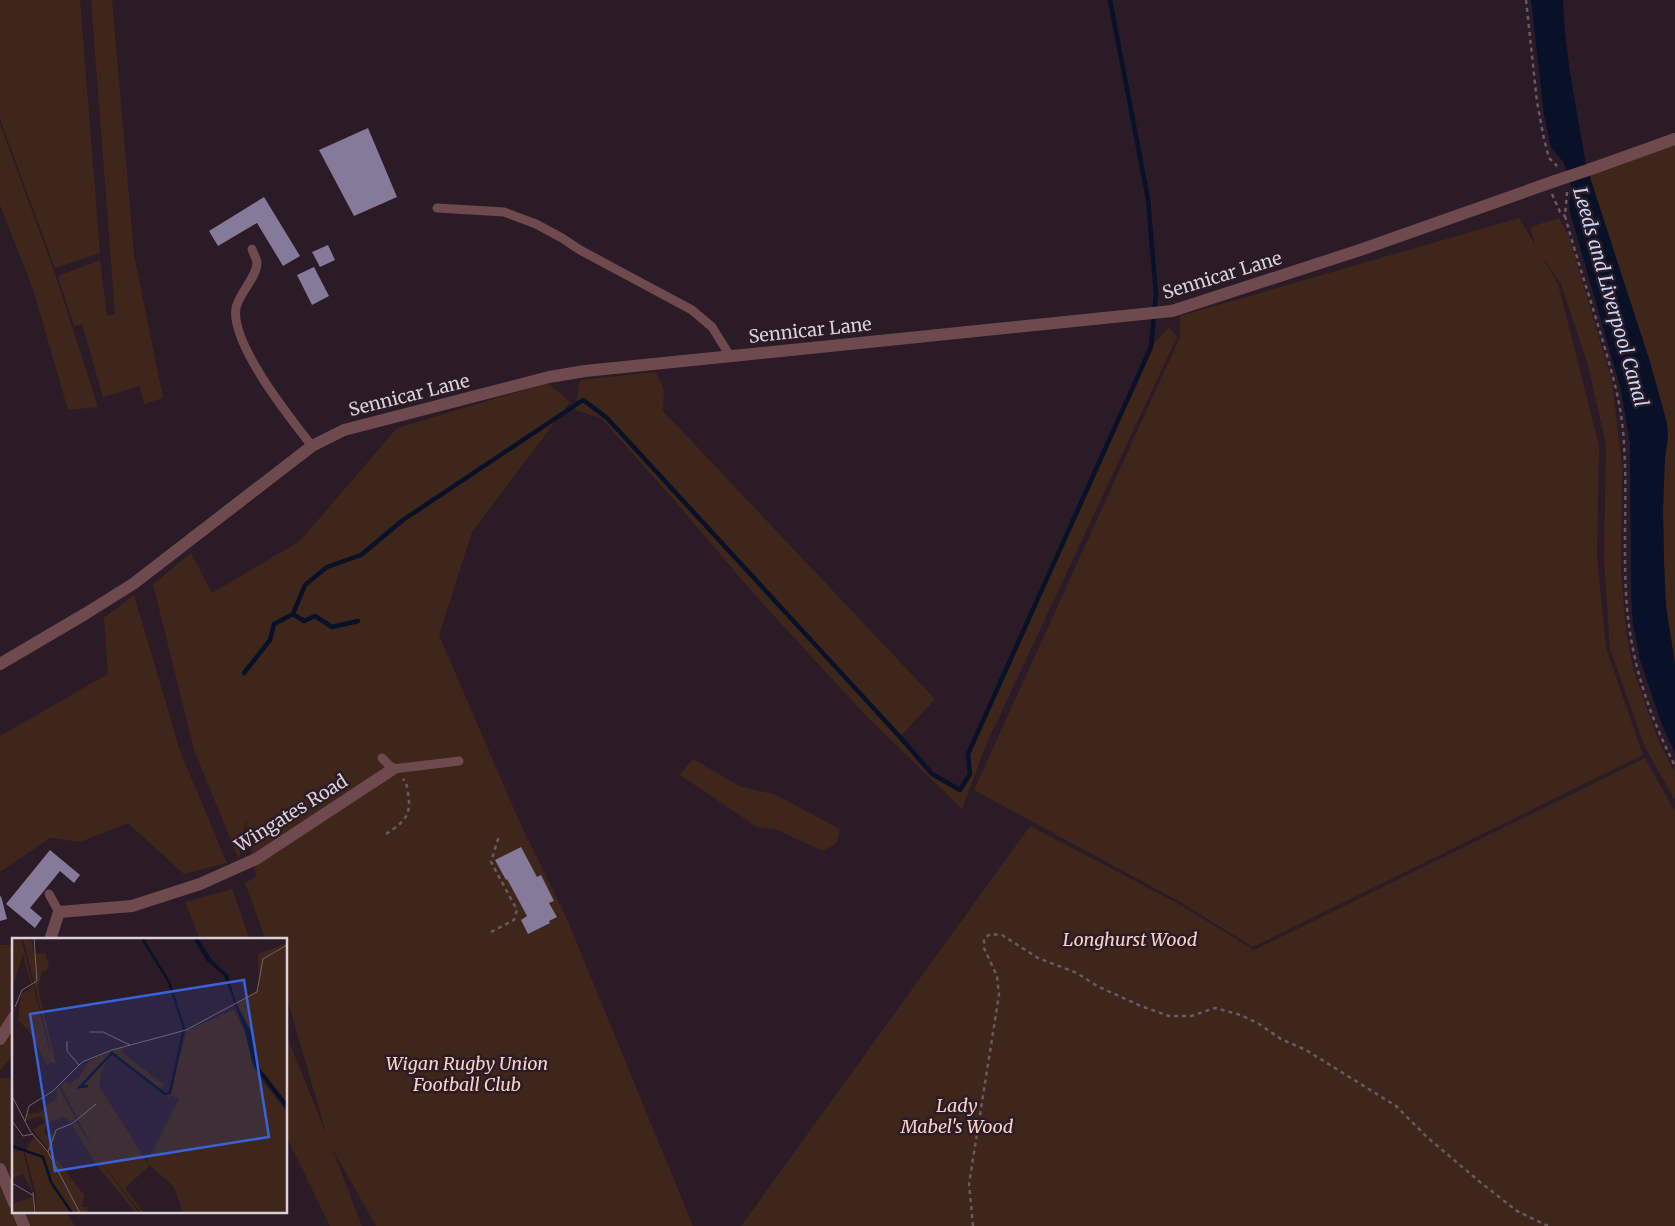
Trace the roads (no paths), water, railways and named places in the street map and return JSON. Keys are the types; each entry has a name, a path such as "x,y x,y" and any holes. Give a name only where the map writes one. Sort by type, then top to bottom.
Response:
{"street":[{"name":"Sennicar Lane","path":"0,664 133,584 312,446 344,430 549,377 584,371 1172,311 1360,250 1555,179 1592,169 1675,139"},
{"name":"Wingates Road","path":"59,912 132,906 200,884 256,859 393,769"},
{"path":"51,938 59,912"},
{"path":"0,1039 12,1020"},
{"path":"0,1169 12,1198"},
{"path":"19,1214 24,1226"}],"lane":[{"path":"437,208 504,212 536,224 580,250 692,310 712,327 730,356"},
{"path":"252,249 257,262 255,271 242,291 236,308 236,324 241,340 280,405 312,446"},
{"path":"382,758 393,769 460,762"},
{"path":"49,894 59,912"}],"water":[{"name":"Leeds and Liverpool Canal","path":"1531,0 1563,0 1570,73 1586,165 1649,359 1667,423 1668,437 1665,458 1663,509 1664,562 1666,606 1675,664 1675,753 1662,725 1640,660 1633,624 1631,595 1630,444 1621,390 1570,212 1569,202 1572,189 1564,163 1551,147 1544,115"}],"waterway":[{"path":"358,621 332,627 315,616 304,621 293,614 305,585 327,567 361,555 403,520 583,400 607,418 932,774 960,790 970,774 968,754 1151,347 1156,294 1148,199 1110,0"},
{"path":"244,673 270,640 274,624 293,614"}],"park label":[{"name":"Longhurst Wood","path":"1130,939"},
{"name":"Wigan Rugby Union Football Club","path":"467,1073"},
{"name":"Lady Mabel's Wood","path":"957,1115"}]}
